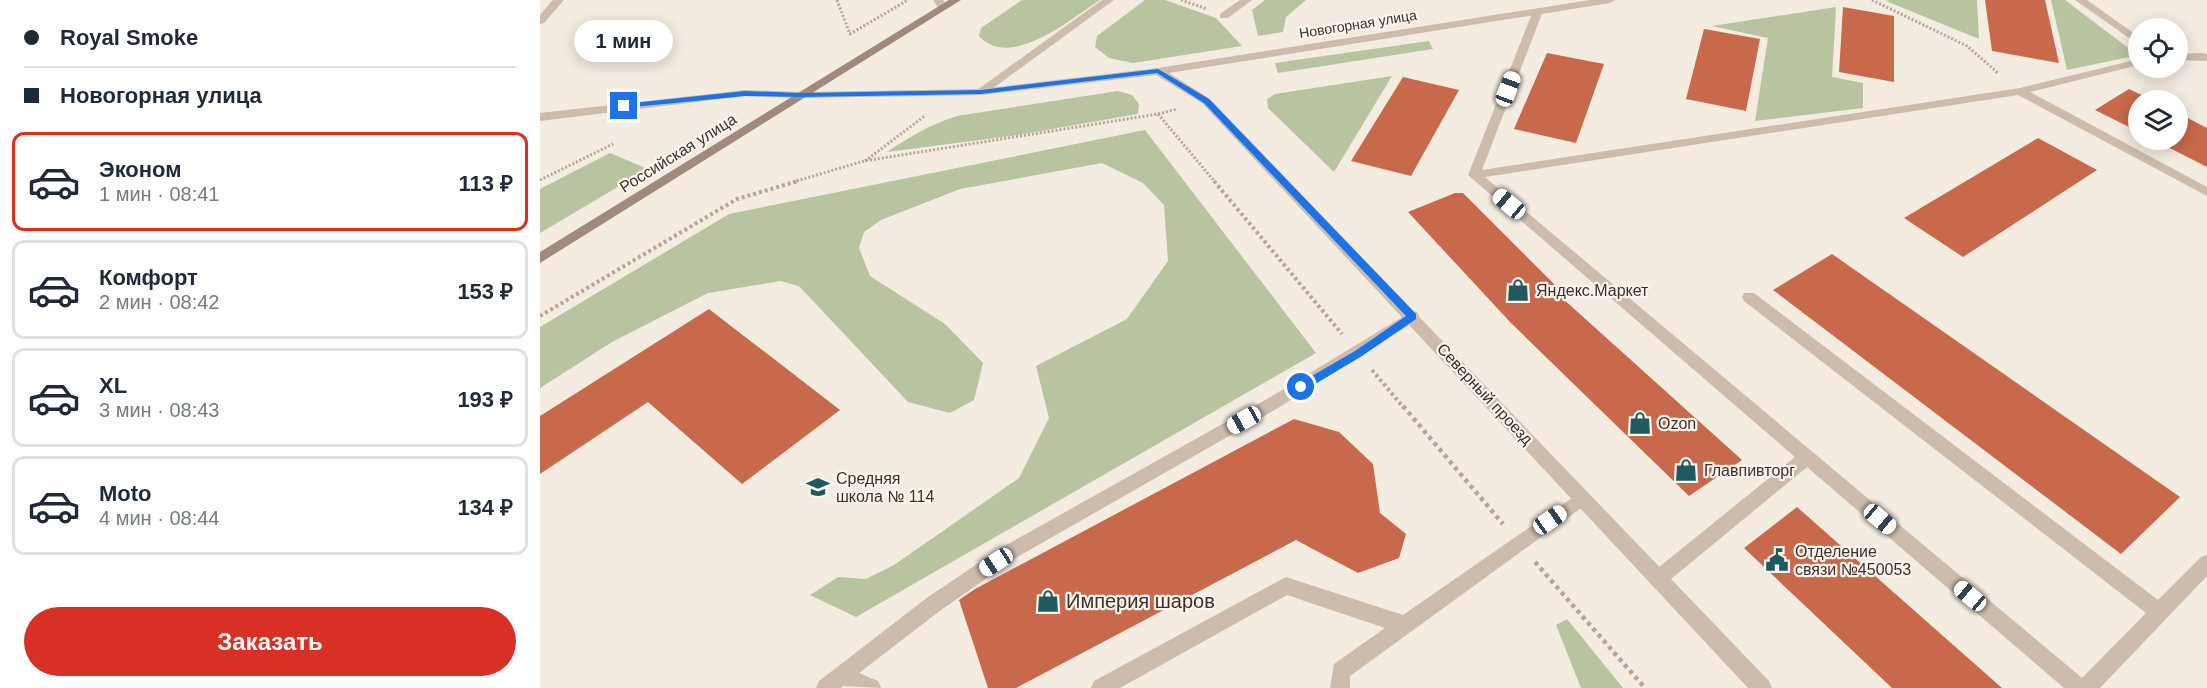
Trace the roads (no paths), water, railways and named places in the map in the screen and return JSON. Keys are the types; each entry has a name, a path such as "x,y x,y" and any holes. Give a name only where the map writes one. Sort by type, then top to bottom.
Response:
{"main road":[{"name":"Российская улица","path":"540,258 942,4 956,0"}],"street":[{"path":"540,21 559,0"},
{"path":"981,92 1109,0"},
{"path":"1224,16 1246,0"},
{"name":"Новогорная улица","path":"801,95 981,92 1158,71 1610,0"},
{"path":"2080,0 2128,34"},
{"path":"1474,175 1538,11"},
{"path":"2188,57 2207,58"},
{"path":"1474,175 2019,91 2128,65"},
{"name":"Северный проезд","path":"1158,71 1206,101 1762,688"},
{"path":"2019,91 2207,192"},
{"path":"540,117 745,93 801,95"},
{"path":"1474,175 2079,688"},
{"path":"1749,297 2159,612"},
{"path":"833,681 942,597 1031,539 1359,354 1412,316"},
{"path":"1659,578 1807,457"},
{"path":"1344,682 1404,626 1582,498"},
{"path":"2086,688 2207,563"},
{"path":"1101,688 1286,586 1404,626"},
{"path":"833,681 871,688"}],"place":[{"name":"Яндекс.Маркет","path":"1518,290"},
{"name":"Ozon","path":"1640,423"},
{"name":"Главпивторг","path":"1686,470"},
{"name":"Средняя школа № 114","path":"818,487"},
{"name":"Отделение связи №450053","path":"1777,560"},
{"name":"Империя шаров","path":"1048,601"}]}
